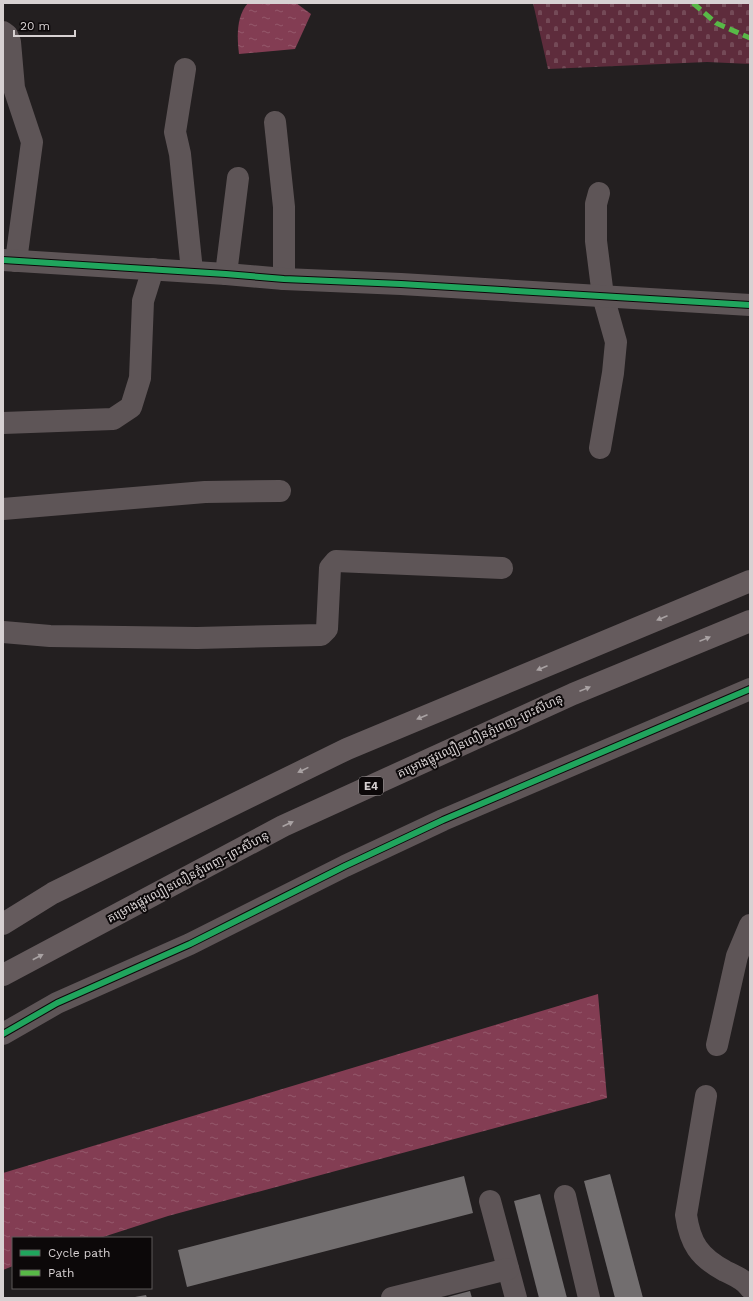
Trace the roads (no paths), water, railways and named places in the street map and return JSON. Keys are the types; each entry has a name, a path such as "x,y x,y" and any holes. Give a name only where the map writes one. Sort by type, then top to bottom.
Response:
{"highway":[{"path":"3,924 53,893 347,749 750,581"},
{"name":"គម្រោងផ្លូវល្បឿនលឿនភ្នំពេញ-ព្រះសីហនុ","path":"3,975 283,826 573,694 750,621"}],"street":[{"path":"3,32 7,35 10,42 14,88 32,142 10,260 284,279 750,305"},
{"path":"185,69 175,132 180,154 192,272"},
{"path":"275,122 284,207 284,279"},
{"path":"226,274 238,178"},
{"path":"599,193 596,204 596,241 603,296 616,342 613,373 600,448"},
{"path":"3,423 113,419 131,407 140,378 143,301 153,269"},
{"path":"3,509 205,492 280,491"},
{"path":"3,632 50,636 197,638 321,635 327,629 330,568 336,561 502,568"},
{"path":"3,1034 57,1003 190,944 338,870 443,820 750,689"},
{"path":"717,1045 737,956 750,925"},
{"path":"706,1096 686,1215 688,1234 699,1252 722,1269 745,1281 750,1288"},
{"path":"565,1196 589,1298"},
{"path":"490,1201 516,1298"},
{"path":"392,1298 508,1269"}],"water":[{"path":"248,3 296,3 311,14 295,49 239,54 239,21 244,8"},
{"path":"598,994 607,1098 168,1216 103,1237 12,1237 12,1266 3,1270 3,1173"}]}
